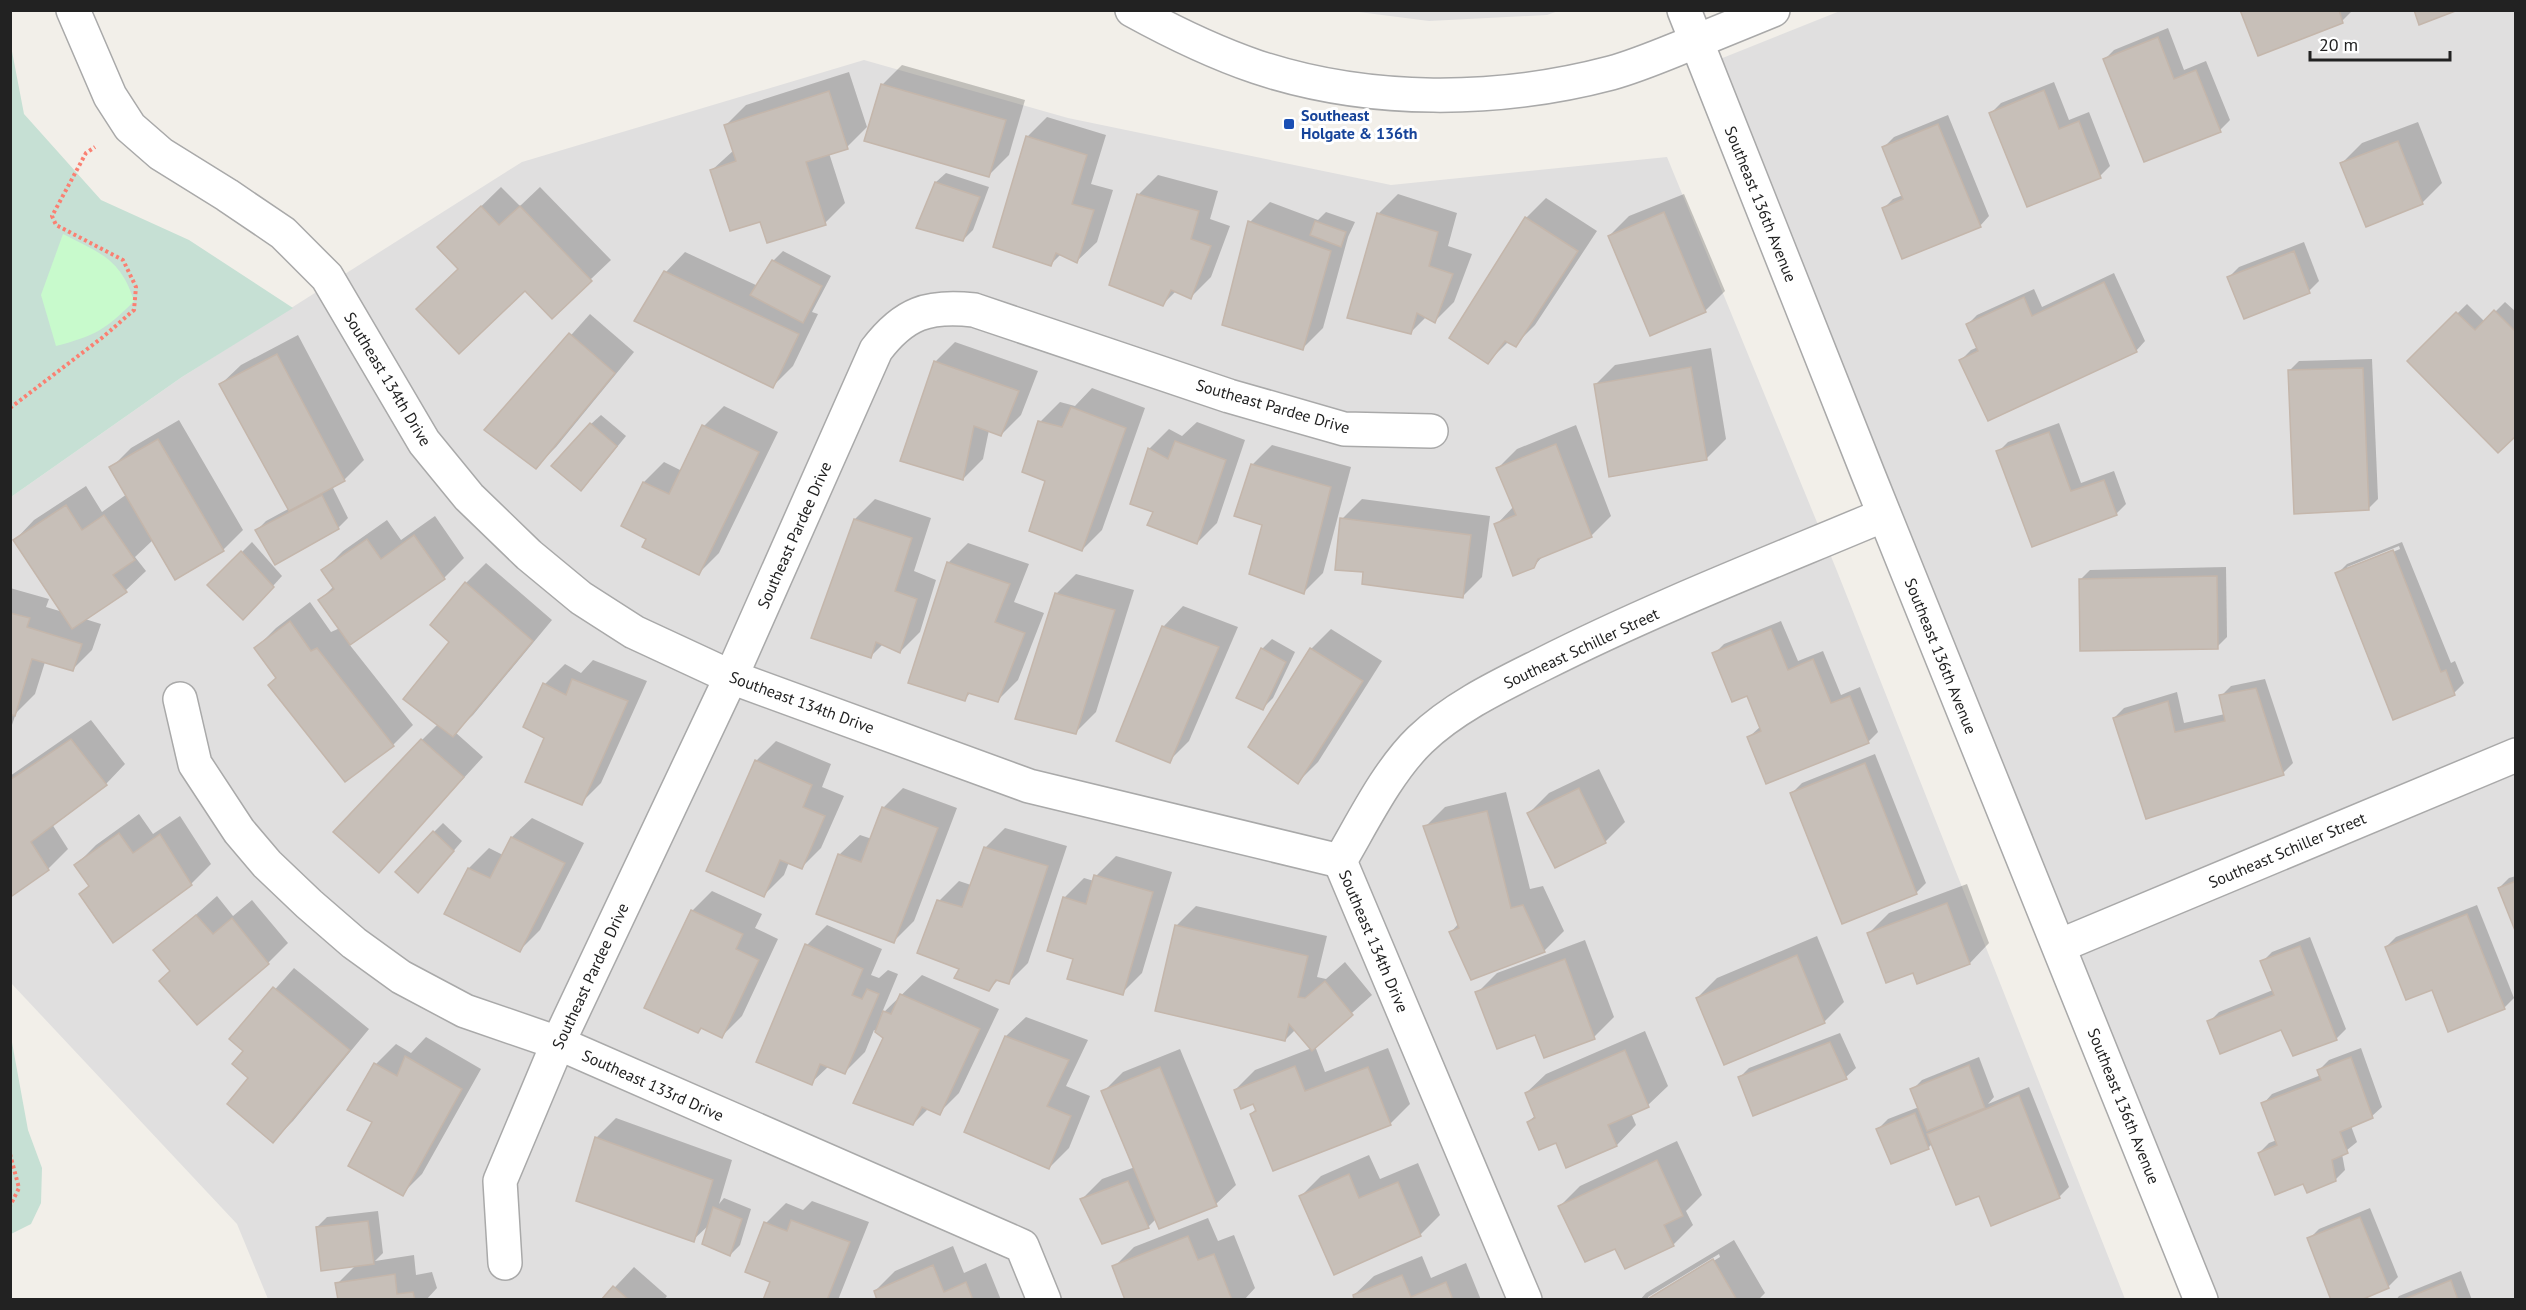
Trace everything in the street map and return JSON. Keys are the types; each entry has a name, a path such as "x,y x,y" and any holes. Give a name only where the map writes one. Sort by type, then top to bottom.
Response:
{"street":[{"name":"Southeast 134th Drive","path":"73,10 110,96 128,124 161,154 283,233 327,277 424,442 469,497 529,555 581,598 634,632 731,676 1029,786 1340,861 1525,1299"},
{"path":"1132,10 1174,33 1257,67 1334,86 1425,95 1547,88 1614,72 1773,10"},
{"name":"Southeast 136th Avenue","path":"1684,10 1884,515 2201,1299"},
{"name":"Southeast Pardee Drive","path":"505,1263 500,1181 558,1043 731,676 876,350 889,333 904,320 946,307 974,310 1229,396 1344,429 1431,431"},
{"name":"Southeast Schiller Street","path":"1340,861 1382,788 1407,756 1419,741 1457,712 1505,683 1594,638 1884,515"},
{"name":"Southeast 133rd Drive","path":"180,699 195,764 239,831 267,864 309,904 354,943 401,976 465,1011 558,1043 1022,1246 1044,1299"},
{"name":"Southeast Schiller Street","path":"2059,946 2516,755"}],"path":[{"path":"10,408 103,337 134,309 136,287 123,261 56,225 52,216 86,153 128,124"},
{"path":"10,1154 19,1188 10,1206"}],"shaded area":[{"path":"1351,11 1558,11 1547,15 1429,21"},
{"path":"1840,11 2515,11 2515,1299 2211,1299 1710,63"},
{"path":"864,60 1068,118 1391,185 1667,157 1837,571 2125,1299 268,1299 237,1224 11,983 11,497 182,377 522,162"}],"green space":[{"path":"10,41 24,114 101,200 189,240 293,308 182,377 11,497"},
{"path":"63,234 98,252 116,266 123,275 134,301 99,331 56,346 41,295"},
{"path":"11,1037 28,1130 42,1168 41,1203 31,1224 11,1234"}],"building":[{"path":"2240,10 2339,10 2343,23 2258,56"},
{"path":"2414,10 2458,10 2419,25"},
{"path":"2158,37 2174,79 2196,70 2221,132 2144,162 2103,59"},
{"path":"881,84 1006,120 989,177 864,141"},
{"path":"2044,90 2059,129 2079,121 2101,178 2027,207 1989,113"},
{"path":"829,91 848,149 806,162 826,225 767,243 760,222 730,231 710,170 736,161 724,125"},
{"path":"1938,124 1981,227 1902,259 1882,208 1903,199 1882,147"},
{"path":"1026,136 1087,155 1072,204 1094,210 1077,263 1056,253 1051,266 993,247"},
{"path":"2398,141 2423,204 2366,227 2340,163"},
{"path":"935,182 980,197 963,241 916,228"},
{"path":"1137,194 1199,211 1191,239 1211,246 1191,299 1171,290 1163,306 1109,285"},
{"path":"481,206 499,225 520,206 592,281 552,319 525,291 459,354 416,309 458,269 437,247"},
{"path":"1664,212 1706,312 1650,336 1608,236"},
{"path":"1377,213 1438,232 1429,266 1453,274 1435,323 1417,313 1411,334 1347,318"},
{"path":"1525,217 1578,251 1516,347 1505,341 1488,364 1449,338"},
{"path":"1248,221 1331,251 1303,350 1222,325"},
{"path":"1315,221 1346,232 1341,247 1310,235"},
{"path":"2294,251 2310,293 2244,319 2227,277"},
{"path":"772,260 822,286 803,323 750,295"},
{"path":"664,271 799,334 773,388 634,321"},
{"path":"2104,282 2137,352 1988,421 1959,360 1978,351 1966,324 2024,297 2032,316"},
{"path":"2494,310 2516,332 2516,436 2498,453 2407,361 2456,312 2475,330"},
{"path":"569,333 615,373 536,469 484,430"},
{"path":"277,354 345,481 289,511 219,384"},
{"path":"934,361 1019,391 1001,436 974,426 963,480 900,461"},
{"path":"1691,367 1707,460 1609,477 1594,384"},
{"path":"2363,368 2369,510 2294,514 2288,370"},
{"path":"1071,407 1126,428 1082,551 1029,531 1045,481 1022,472 1038,421 1062,427"},
{"path":"590,423 617,446 581,491 551,466"},
{"path":"702,425 759,452 699,575 642,547 646,539 621,526 643,482 669,494"},
{"path":"2049,432 2071,491 2104,480 2117,515 2032,547 1996,451"},
{"path":"158,439 224,551 175,580 109,467"},
{"path":"1175,441 1226,460 1197,544 1147,525 1153,512 1130,504 1148,448 1168,459"},
{"path":"1556,444 1592,537 1538,559 1534,568 1513,576 1494,524 1516,515 1496,468"},
{"path":"1251,464 1331,487 1304,594 1249,574 1262,525 1234,516"},
{"path":"322,495 339,529 275,565 255,530"},
{"path":"66,505 82,530 104,515 135,560 113,575 127,592 72,629 13,540"},
{"path":"1340,518 1471,535 1463,598 1362,584 1363,572 1335,570"},
{"path":"854,519 912,538 895,591 917,599 900,653 876,642 871,658 811,638"},
{"path":"414,535 445,579 350,645 318,600 334,589 321,570 367,539 381,559"},
{"path":"2393,550 2441,672 2446,670 2455,695 2393,720 2335,573"},
{"path":"241,551 274,587 243,620 207,585"},
{"path":"947,562 1010,584 995,622 1025,633 998,702 968,693 965,701 908,683"},
{"path":"2217,576 2218,649 2080,651 2079,579"},
{"path":"465,582 533,641 453,737 403,699 449,642 430,625"},
{"path":"1055,593 1115,610 1076,734 1015,719"},
{"path":"10,613 30,618 27,627 82,644 73,671 32,659 15,716 10,714"},
{"path":"290,621 311,651 317,648 394,746 345,782 268,685 276,678 254,648"},
{"path":"1162,626 1219,647 1170,763 1116,741"},
{"path":"1771,629 1788,670 1813,659 1831,703 1850,696 1869,743 1766,784 1747,737 1761,731 1747,696 1732,702 1712,653"},
{"path":"1261,648 1286,662 1263,710 1236,698"},
{"path":"1310,648 1363,681 1298,784 1248,747"},
{"path":"572,679 628,701 582,805 525,782 544,738 523,727 543,683 566,695"},
{"path":"2256,688 2284,775 2146,819 2113,718 2168,701 2175,732 2225,721 2219,695"},
{"path":"71,739 107,785 31,842 49,870 12,896 10,893 10,780"},
{"path":"421,739 464,777 379,873 333,832"},
{"path":"755,760 812,785 803,807 825,816 802,869 780,860 764,897 706,871"},
{"path":"1865,763 1917,894 1842,924 1790,793"},
{"path":"1579,788 1606,843 1555,868 1527,813"},
{"path":"882,807 938,828 894,943 816,914 838,854 861,862"},
{"path":"1487,811 1511,908 1523,905 1545,952 1471,980 1449,932 1459,928 1423,826"},
{"path":"433,831 454,851 418,893 395,872"},
{"path":"119,833 133,853 160,834 192,885 113,943 79,894 89,886 74,865"},
{"path":"511,837 565,863 520,952 444,914 468,868 490,878"},
{"path":"984,847 1048,866 1009,984 996,980 989,991 954,978 959,969 917,953 937,900 962,907"},
{"path":"1094,875 1153,892 1123,995 1067,979 1073,959 1047,951 1063,897 1086,904"},
{"path":"2516,881 2516,933 2498,888"},
{"path":"1947,903 1970,964 1917,984 1913,973 1886,983 1867,933"},
{"path":"691,910 743,934 736,949 759,960 722,1038 701,1028 698,1033 644,1008"},
{"path":"2467,914 2505,1009 2448,1032 2432,990 2406,1000 2385,947"},
{"path":"196,915 213,934 232,918 269,964 197,1025 159,981 170,971 153,950"},
{"path":"1175,925 1308,956 1298,997 1305,998 1325,981 1353,1015 1312,1051 1289,1024 1285,1041 1155,1011"},
{"path":"805,944 863,969 852,995 862,999 867,989 879,994 845,1074 820,1064 812,1085 756,1062"},
{"path":"2300,946 2337,1040 2293,1056 2281,1030 2220,1054 2207,1021 2274,995 2260,961"},
{"path":"1797,955 1825,1023 1724,1065 1696,998"},
{"path":"1565,959 1595,1039 1544,1058 1535,1035 1497,1049 1475,992"},
{"path":"273,987 350,1050 273,1143 227,1104 248,1078 232,1064 243,1051 229,1039"},
{"path":"900,994 980,1029 940,1115 922,1107 913,1125 853,1103 883,1038 875,1032 883,1011 891,1014"},
{"path":"1005,1036 1069,1060 1047,1106 1071,1116 1049,1169 964,1132"},
{"path":"1830,1042 1847,1079 1753,1116 1738,1077"},
{"path":"1625,1050 1649,1107 1608,1125 1617,1146 1566,1168 1556,1143 1539,1150 1527,1122 1535,1118 1525,1093"},
{"path":"405,1056 462,1089 403,1196 348,1166 372,1122 347,1110 374,1063 397,1076"},
{"path":"2351,1057 2373,1118 2340,1132 2348,1153 2332,1160 2336,1181 2307,1193 2303,1184 2275,1195 2258,1153 2277,1145 2261,1103 2321,1080 2317,1070"},
{"path":"1969,1065 1985,1108 1927,1131 1910,1089"},
{"path":"1295,1066 1305,1091 1368,1067 1391,1125 1273,1171 1250,1114 1256,1111 1253,1104 1241,1109 1234,1090"},
{"path":"1160,1067 1217,1206 1159,1229 1101,1091"},
{"path":"2019,1095 2060,1198 1991,1226 1979,1196 1956,1205 1927,1134"},
{"path":"1915,1113 1929,1149 1891,1164 1876,1129"},
{"path":"595,1137 713,1180 694,1242 576,1201"},
{"path":"1657,1160 1683,1216 1664,1225 1674,1246 1625,1269 1615,1249 1585,1262 1558,1206"},
{"path":"1349,1174 1359,1198 1398,1182 1421,1236 1334,1275 1299,1196"},
{"path":"1128,1181 1149,1228 1102,1244 1080,1199"},
{"path":"713,1207 742,1219 730,1256 702,1244"},
{"path":"2360,1217 2389,1288 2361,1300 2331,1300 2307,1238"},
{"path":"791,1220 850,1242 827,1300 763,1300 770,1282 745,1272 764,1222 787,1231"},
{"path":"368,1221 374,1264 321,1271 316,1227"},
{"path":"1188,1236 1198,1260 1214,1254 1232,1300 1125,1300 1112,1266"},
{"path":"1713,1259 1737,1300 1646,1300"},
{"path":"933,1265 944,1292 966,1282 973,1300 877,1300 874,1291"},
{"path":"395,1274 397,1294 413,1292 415,1300 338,1300 335,1283"},
{"path":"1402,1275 1411,1297 1446,1282 1453,1300 1354,1300 1353,1295"},
{"path":"2451,1280 2458,1300 2402,1300"},
{"path":"613,1286 629,1300 601,1300"}],"place":[{"name":"Southeast Holgate & 136th","path":"1289,124"}]}
